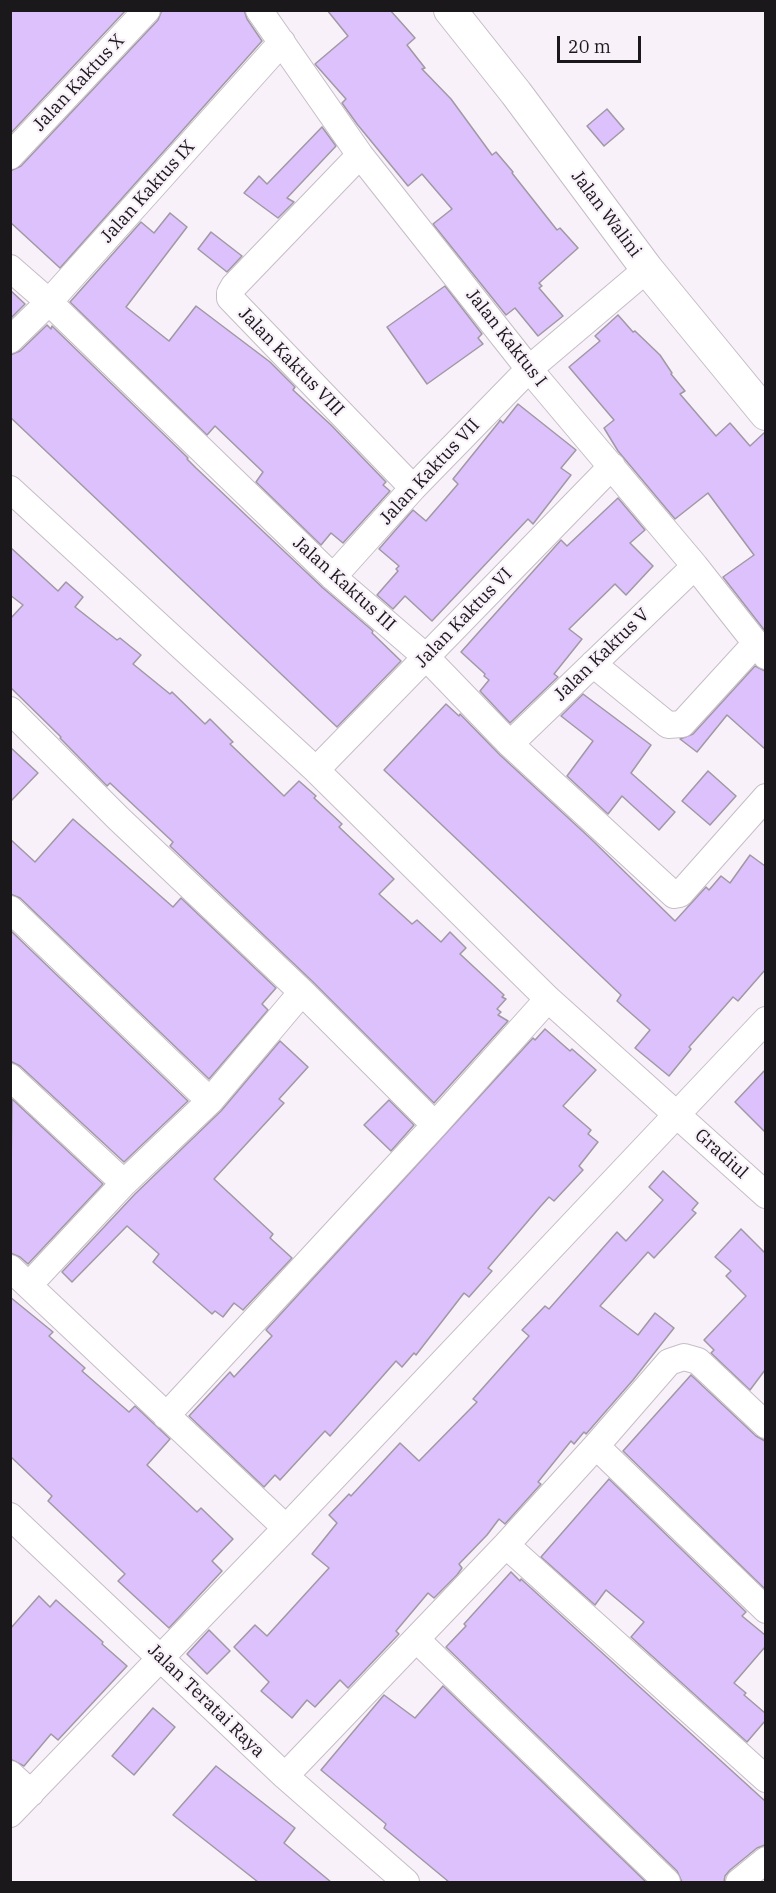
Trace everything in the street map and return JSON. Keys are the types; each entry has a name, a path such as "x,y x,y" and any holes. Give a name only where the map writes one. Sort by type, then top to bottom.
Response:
{"street":[{"name":"Jalan Kaktus X","path":"10,156 147,10"},
{"name":"Jalan Kaktus I","path":"259,10 360,155 529,369 695,566 760,650"},
{"name":"Jalan Walini","path":"450,10 516,93 647,269 765,414"},
{"name":"Jalan Kaktus IX","path":"10,340 50,302 282,42"},
{"name":"Jalan Kaktus VIII","path":"360,155 234,286 230,298 413,488"},
{"name":"Jalan Kaktus III","path":"10,268 50,302 333,577 426,657 510,744 671,893 680,894 765,797"},
{"name":"Jalan Kaktus VII","path":"333,577 413,488 529,369 647,269"},
{"name":"Jalan Kaktus VI","path":"316,770 612,466"},
{"name":"Gradiul","path":"10,489 316,770 548,999 765,1195"},
{"name":"Jalan Kaktus V","path":"510,744 695,566"},
{"path":"593,664 668,725 682,724 760,650"},
{"path":"10,710 118,818 302,992 435,1125"},
{"path":"10,909 210,1101"},
{"path":"29,1285 124,1183 210,1101 302,992"},
{"path":"166,1416 548,999"},
{"path":"10,1814 286,1528 765,1020"},
{"path":"10,1077 124,1183"},
{"path":"10,1268 286,1528"},
{"path":"285,1776 506,1545 669,1362 684,1357 698,1361 765,1425"},
{"path":"596,1446 765,1610"},
{"name":"Jalan Teratai Raya","path":"10,1516 285,1776 406,1882"},
{"path":"506,1545 765,1779"},
{"path":"416,1638 667,1882"},
{"path":"10,1774 31,1793"},
{"path":"739,1882 765,1860"}],"building":[{"path":"10,10 126,10 10,134"},
{"path":"162,10 244,10 247,19 262,41 60,268 10,222 10,171 21,166 158,20"},
{"path":"327,10 390,10 415,38 407,45 425,68 422,69 451,99 492,155 496,152 513,172 557,230 560,228 578,248 539,283 542,286 539,288 563,316 538,336 515,308 506,315 433,224 452,209 422,174 408,186 342,103 346,99 315,64 348,36"},
{"path":"607,109 624,129 604,146 587,126"},
{"path":"322,127 336,146 287,198 294,202 278,218 244,193 259,176 267,184"},
{"path":"170,213 187,227 126,307 169,341 196,306 270,362 295,387 293,390 331,425 386,482 383,485 390,491 343,543 331,533 321,545 256,482 263,472 215,426 207,435 70,302 141,222 154,233"},
{"path":"211,232 242,256 227,272 198,249"},
{"path":"445,286 482,334 478,338 483,344 427,384 387,327"},
{"path":"10,290 25,304 10,319"},
{"path":"618,315 633,332 635,331 660,355 671,374 685,391 680,394 716,436 730,423 750,446 765,432 765,631 723,577 754,555 708,493 675,519 618,451 604,428 614,420 569,367 600,341 595,336"},
{"path":"47,325 51,329 52,326 196,468 323,588 373,631 372,633 401,661 337,727 10,417 10,355 20,351"},
{"path":"518,404 576,450 561,468 571,475 533,524 528,519 432,621 405,596 393,609 377,595 398,571 396,569 399,566 379,549 413,510 426,521 458,484 453,479 500,420 503,423"},
{"path":"618,498 645,530 630,543 653,566 626,595 615,584 569,629 582,639 554,674 558,677 510,723 480,691 489,680 484,676 485,674 461,652 561,540 567,546"},
{"path":"10,547 58,591 66,582 83,597 75,607 117,640 120,638 141,655 133,664 170,694 172,692 205,724 210,719 233,742 230,744 284,796 299,781 316,796 314,798 342,824 339,827 394,879 379,894 412,924 417,920 441,942 450,932 466,948 460,954 504,995 502,997 506,999 497,1009 501,1012 498,1015 508,1021 434,1103 312,981 170,846 173,842 110,783 107,786 10,687 10,619 23,605 10,595"},
{"path":"755,666 765,671 765,749 727,715 697,752 680,739 693,734"},
{"path":"583,694 651,745 631,773 675,812 659,830 622,796 608,814 567,776 593,741 561,716"},
{"path":"446,704 459,716 460,714 675,921 706,887 709,890 721,876 730,883 750,855 765,866 765,970 738,1001 733,997 689,1047 691,1049 669,1076 635,1048 650,1030 617,1001 621,995 384,770"},
{"path":"10,747 38,773 10,802"},
{"path":"708,771 736,796 710,825 682,801"},
{"path":"73,819 173,907 181,898 276,988 262,1004 268,1010 209,1079 20,898 10,894 10,839 35,862"},
{"path":"10,930 188,1101 124,1162 20,1066 10,1061"},
{"path":"545,1029 596,1070 563,1106 591,1130 588,1134 598,1142 579,1166 583,1170 554,1201 549,1197 488,1268 492,1271 469,1297 464,1293 416,1355 414,1353 402,1367 396,1361 330,1436 325,1431 280,1480 275,1475 264,1487 189,1416 230,1372 234,1377 272,1336 266,1330 533,1038 535,1040"},
{"path":"280,1041 308,1067 279,1099 284,1103 214,1179 273,1234 270,1238 292,1258 243,1310 234,1303 223,1317 215,1311 212,1314 153,1262 159,1254 127,1226 72,1282 62,1272 135,1194 221,1111"},
{"path":"765,1070 765,1132 735,1102"},
{"path":"12,1099 103,1184 28,1264 20,1257 10,1253"},
{"path":"389,1100 414,1125 391,1151 364,1125"},
{"path":"663,1171 698,1203 692,1210 696,1213 654,1258 648,1252 600,1306 638,1335 655,1313 674,1328 586,1434 584,1432 574,1444 571,1441 538,1482 541,1484 505,1524 499,1519 459,1564 462,1568 457,1575 434,1598 428,1593 396,1631 399,1634 348,1688 340,1680 315,1707 307,1700 292,1718 261,1691 269,1682 234,1647 255,1625 267,1636 329,1568 312,1554 337,1523 329,1515 349,1494 351,1496 400,1443 419,1461 477,1402 473,1399 529,1336 522,1330 545,1306 549,1309 617,1232 626,1241 663,1200 649,1187"},
{"path":"741,1229 765,1253 765,1370 750,1390 711,1353 714,1350 704,1340 746,1296 726,1276 731,1271 715,1257"},
{"path":"10,1297 53,1332 49,1336 85,1368 82,1371 129,1412 135,1406 170,1439 147,1465 197,1512 201,1508 233,1539 212,1561 222,1571 169,1628 118,1581 125,1574 48,1501 52,1496 10,1456"},
{"path":"691,1375 756,1436 765,1441 765,1589 623,1451"},
{"path":"609,1479 746,1612 742,1616 765,1635 765,1647 734,1683 765,1713 765,1721 747,1742 631,1637 644,1622 606,1590 595,1605 541,1557"},
{"path":"511,1572 765,1801 765,1845 757,1848 730,1870 724,1882 682,1882 677,1871 446,1647"},
{"path":"39,1596 50,1607 56,1600 127,1666 58,1740 51,1734 24,1766 10,1759 10,1629"},
{"path":"209,1630 230,1651 207,1674 187,1654"},
{"path":"443,1686 646,1882 449,1882 384,1828 386,1824 321,1770 384,1695 415,1718"},
{"path":"153,1708 175,1727 134,1775 112,1756"},
{"path":"216,1766 295,1828 284,1843 331,1882 258,1882 173,1815"}]}
